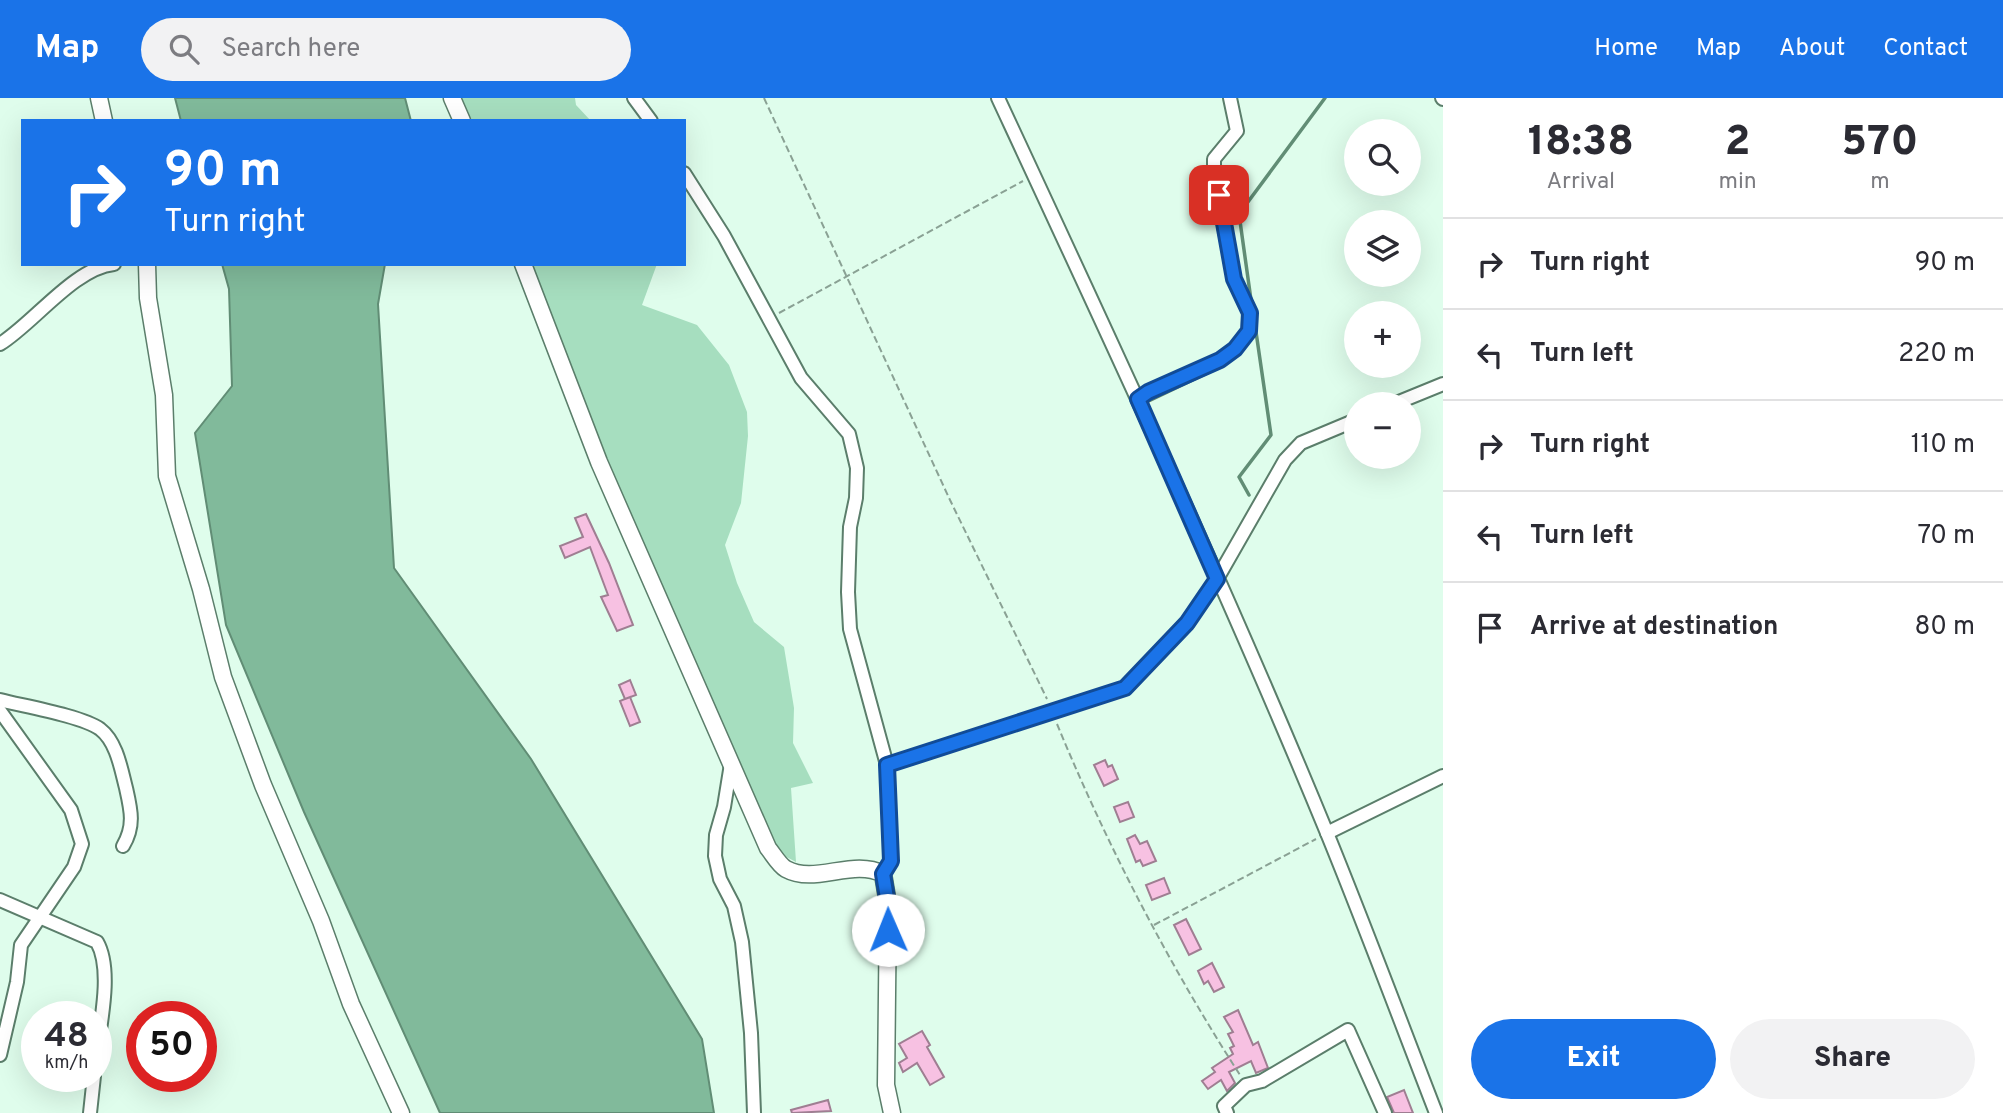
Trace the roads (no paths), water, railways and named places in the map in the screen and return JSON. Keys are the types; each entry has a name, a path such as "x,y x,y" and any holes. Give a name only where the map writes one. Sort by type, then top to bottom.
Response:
{"main road":[{"path":"99,98 104,119"},
{"path":"453,98 461,119"},
{"path":"147,266 148,298 164,395 167,476 201,589 223,677 263,786 321,921 351,1004 401,1113"},
{"path":"524,266 599,462 768,848 784,868 800,874 864,869 883,874 888,904 886,1085 892,1113"}],"street":[{"path":"634,98 650,119"},
{"path":"998,98 1138,399 1327,833 1436,1113"},
{"path":"1138,399 1220,360 1235,349 1249,331 1250,313 1234,279 1213,172 1214,159 1237,131 1230,98"},
{"path":"686,176 724,236 801,378 849,434 856,468 849,540 850,629 887,765 891,861 883,874"},
{"path":"0,344 17,334 84,275 109,266"},
{"path":"1421,393 1443,384"},
{"path":"887,765 1125,688 1187,623 1217,579 1285,460 1301,443 1344,425"},
{"path":"0,700 63,715 100,730 118,756 132,815 130,835 123,846"},
{"path":"0,711 71,810 82,844 74,867 21,945 17,982 0,1055"},
{"path":"731,764 716,835 715,856 720,879 734,906 742,942 751,1032 754,1113"},
{"path":"1327,833 1443,776"},
{"path":"0,900 97,942 104,954 103,1001"},
{"path":"1227,1113 1224,1106 1246,1085 1262,1081 1348,1030 1385,1113"},
{"path":"90,1113 92,1092"}],"waterway":[{"path":"1252,307 1239,214 1325,98"},
{"path":"1249,495 1239,477 1271,435 1255,325"}]}
